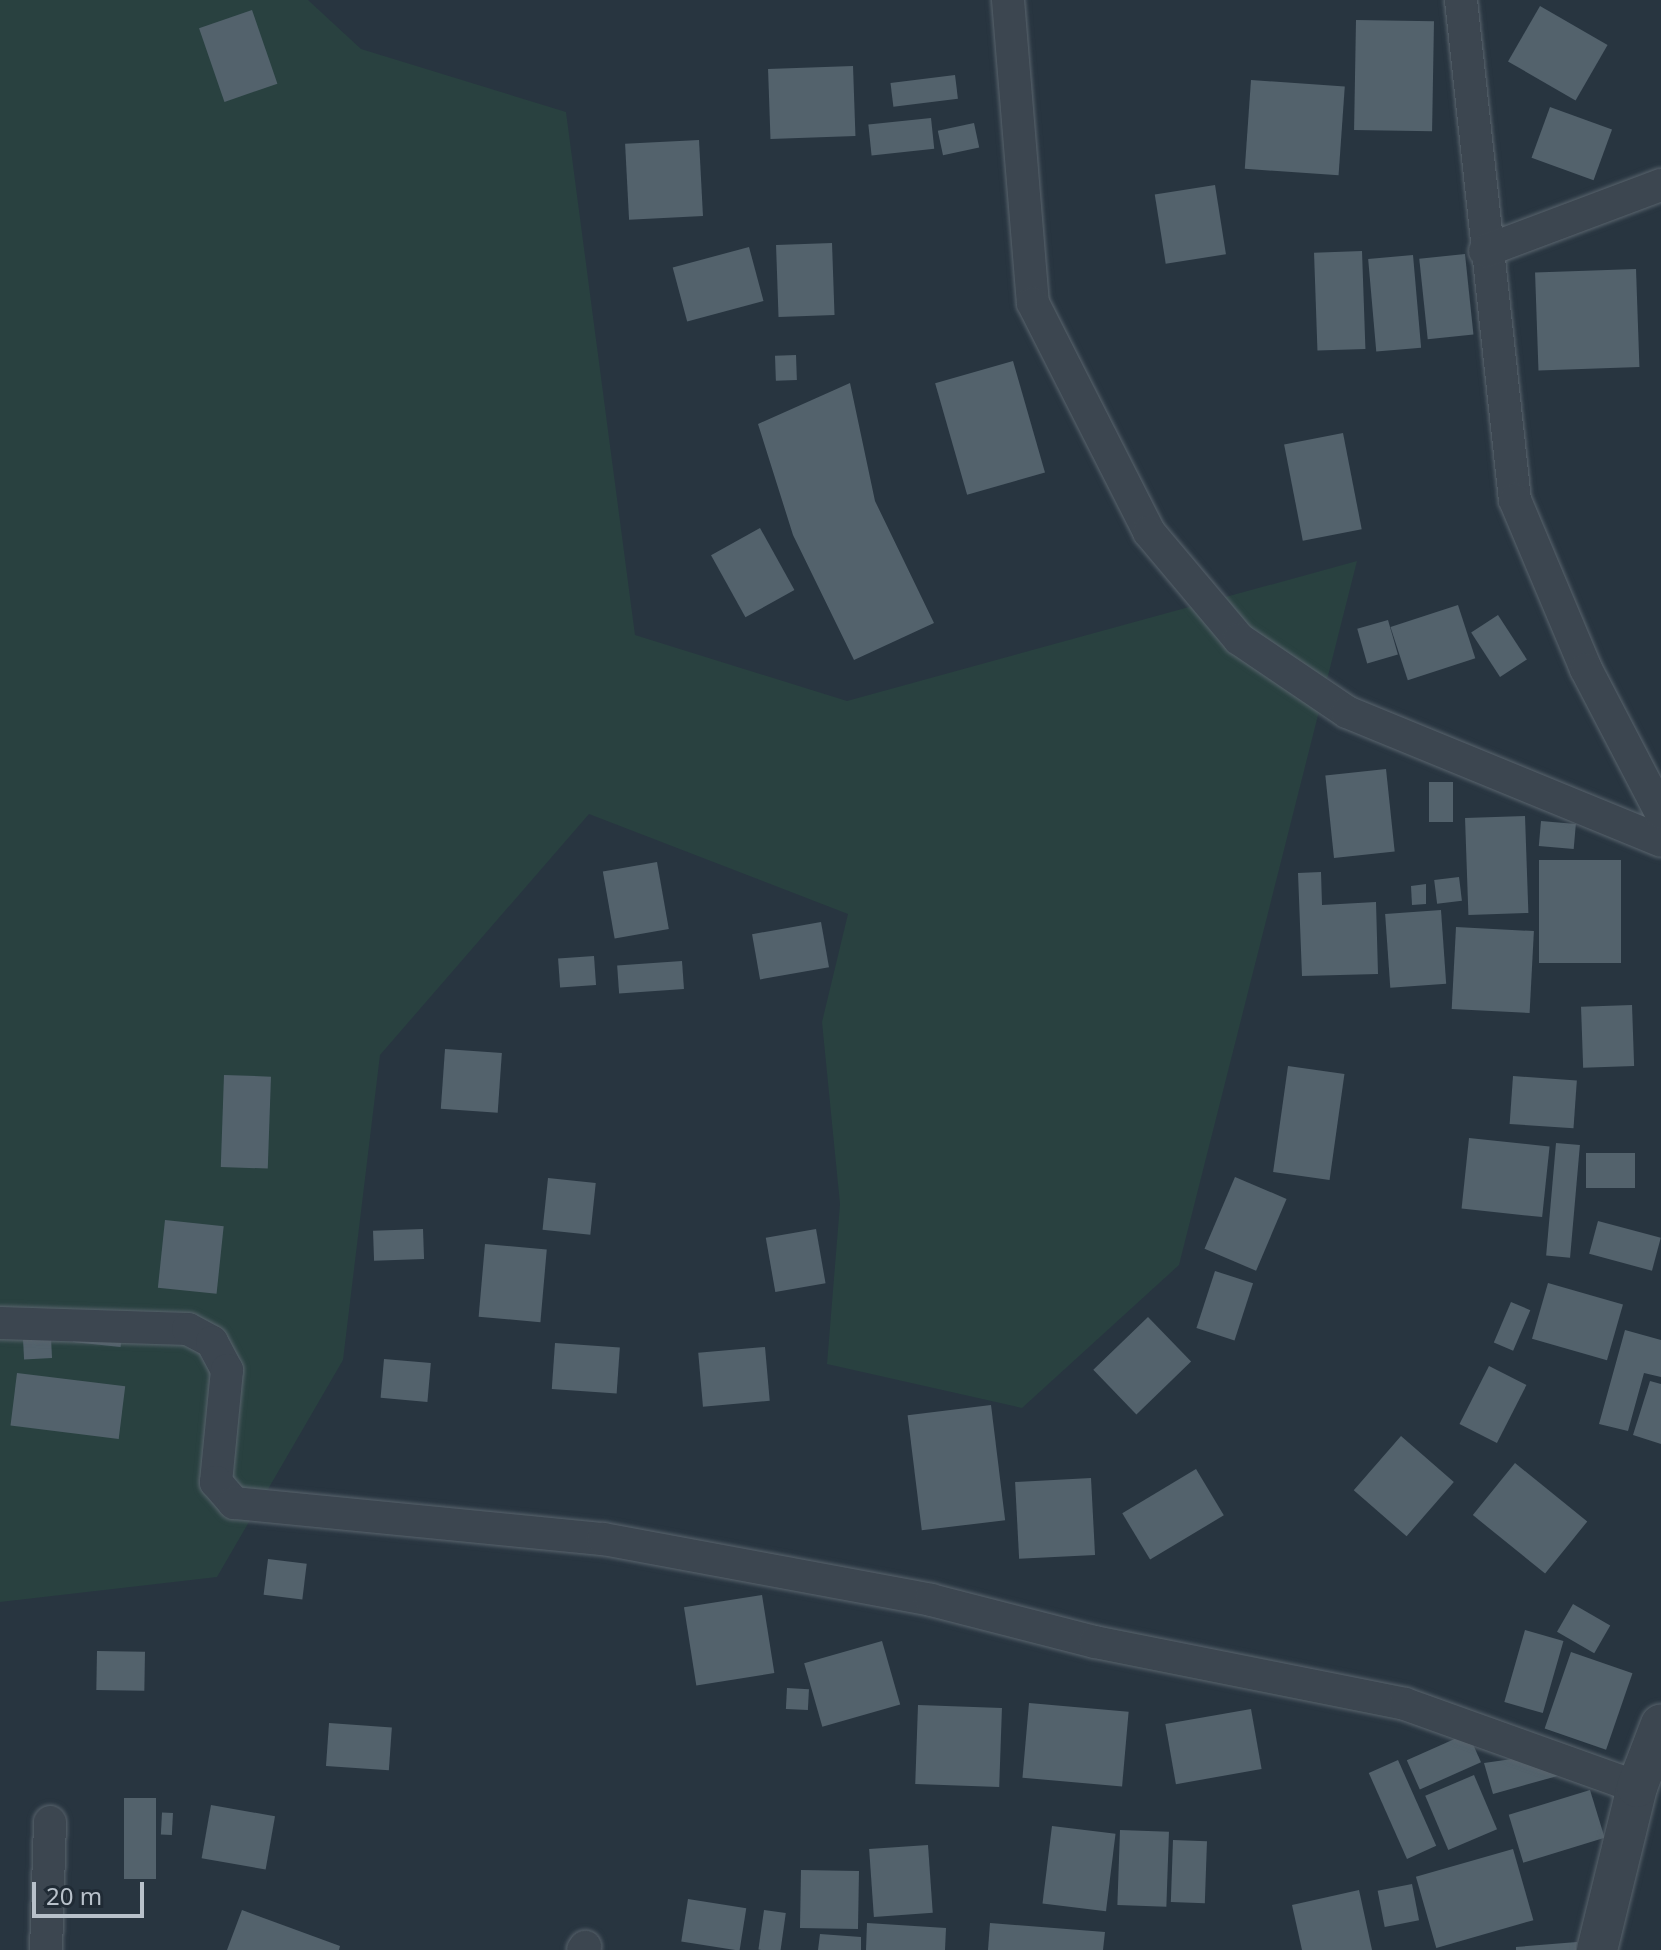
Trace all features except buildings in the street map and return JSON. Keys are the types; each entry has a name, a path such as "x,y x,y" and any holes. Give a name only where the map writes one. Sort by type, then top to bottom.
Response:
{"street":[{"path":"1008,0 1033,303 1149,532 1239,639 1347,712 1661,841"},
{"path":"1461,0 1485,251 1515,500 1586,669 1661,813"},
{"path":"1485,251 1661,185"},
{"path":"0,1323 188,1329 212,1342 227,1370 216,1482 234,1503 603,1539 931,1600 1095,1642 1405,1704 1637,1787"},
{"path":"1597,1950 1637,1787 1661,1724"},
{"path":"46,1950 50,1822"}],"green space":[{"path":"0,0 308,0 361,49 566,112 635,635 847,701 1357,561 1179,1265 1022,1408 827,1364 840,1204 822,1022 848,914 589,814 380,1055 343,1360 217,1577 0,1602"}]}
